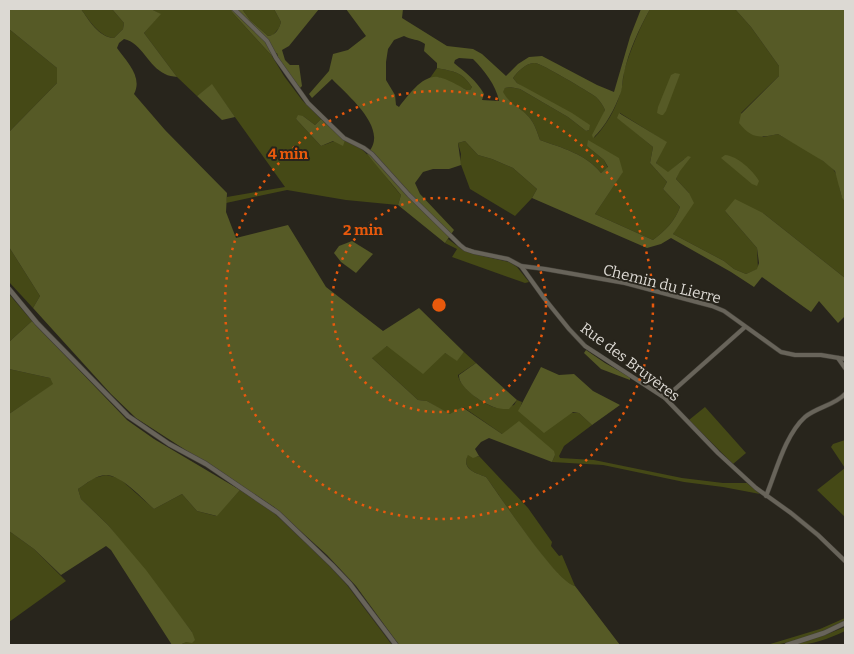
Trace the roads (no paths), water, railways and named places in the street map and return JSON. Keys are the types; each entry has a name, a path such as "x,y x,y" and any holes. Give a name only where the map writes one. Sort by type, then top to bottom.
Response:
{"street":[{"path":"234,9 267,41 276,58 308,103 344,138 372,154 403,188 465,249 508,259 521,266"},
{"name":"Chemin du Lierre","path":"521,266 625,283 712,306 724,311 782,352 795,355 821,355 845,359"},
{"name":"Rue des Bruyères","path":"521,266 550,306 585,346 664,398 718,453 766,496 818,535 845,561"},
{"path":"9,289 42,328 128,416 169,444 206,464 278,513 350,584 396,645"},
{"path":"664,398 745,327"},
{"path":"838,358 845,368"},
{"path":"766,496 779,462 799,424 816,410 838,400 845,394"},
{"path":"788,645 845,624"}]}
